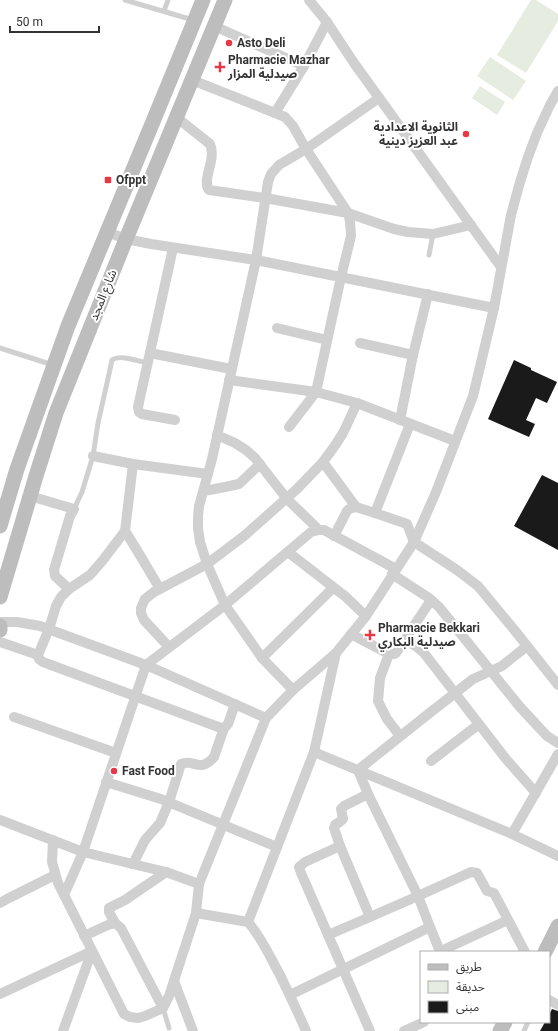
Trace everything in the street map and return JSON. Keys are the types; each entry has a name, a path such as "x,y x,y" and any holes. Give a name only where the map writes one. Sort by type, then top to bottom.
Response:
{"main road":[{"name":"شارع المجد","path":"0,526 17,468 68,326 203,0"},
{"name":"شارع المجد","path":"0,598 56,413 225,0"},
{"path":"195,21 214,26"},
{"path":"546,951 558,926"}],"street":[{"path":"309,0 327,22 354,63 501,267"},
{"path":"275,113 304,66 327,22"},
{"path":"214,26 304,66"},
{"path":"192,80 285,117 348,213 350,221 350,236 316,392 289,427"},
{"path":"53,840 52,862 58,883 124,1014 130,1017 138,1018 163,1008 170,996 196,913 199,884 266,718 293,690 336,652 366,616 414,542 436,492 473,396 494,308 511,215 522,176 537,133 558,91"},
{"path":"293,690 262,658 226,605 207,564 200,542 198,528 199,506 208,474 256,260 265,198 271,174 280,165 306,149 379,98"},
{"path":"176,117 210,144 213,155 206,183 209,190 265,198 348,213 394,229 408,232 433,234 471,225"},
{"path":"107,232 126,239 173,248 256,260 494,308"},
{"path":"173,248 138,401 138,407 139,412 142,414 175,420"},
{"path":"400,420 413,355 428,294"},
{"path":"277,328 327,340"},
{"path":"360,343 413,355"},
{"path":"148,358 232,369"},
{"path":"229,380 316,392 357,403 455,442"},
{"path":"169,647 144,620 141,613 141,608 146,599 160,589 207,564 244,536 287,499 323,462 343,433 357,403"},
{"path":"375,513 410,424"},
{"path":"217,435 246,450 260,464 287,499 319,530"},
{"path":"93,456 133,464 208,474"},
{"path":"323,462 356,508"},
{"path":"38,655 49,629 56,606 61,597 90,575 125,531 133,464"},
{"path":"204,490 239,484 260,464"},
{"path":"30,496 74,508 70,516 54,570 55,576 69,590"},
{"path":"334,536 348,509 356,508 407,524 414,542 457,570 478,586 558,685"},
{"path":"64,895 83,852 146,665 226,605 311,532 324,530 394,572 431,600 450,619 508,693 547,736 558,743"},
{"path":"125,531 160,589"},
{"path":"288,552 346,597 366,616"},
{"path":"262,658 333,588"},
{"path":"351,634 392,655 396,653 431,600"},
{"path":"0,622 17,622 49,629 146,665 266,718"},
{"path":"405,640 424,653 506,759 536,793"},
{"path":"0,642 38,655 39,659 43,662 224,728"},
{"path":"358,770 473,679 490,670 502,666 527,646"},
{"path":"248,922 314,752 336,652"},
{"path":"389,654 380,678 378,701 387,719 400,736"},
{"path":"133,864 145,840 160,823 169,802 181,764 189,762 198,766 203,765 214,757 224,728 228,724 236,704"},
{"path":"14,717 116,753"},
{"path":"431,761 479,724"},
{"path":"314,752 512,834 558,856"},
{"path":"512,834 558,754"},
{"path":"358,770 368,794 418,896 439,949 442,950 508,920"},
{"path":"106,782 169,802 277,847"},
{"path":"368,794 344,806 341,809 343,819 335,825 334,828 370,917"},
{"path":"0,820 83,852 166,872 199,884"},
{"path":"340,846 305,862 300,867 301,873 370,1031"},
{"path":"163,1008 121,928 115,923 109,912 109,908 125,900 166,872"},
{"path":"328,935 471,872 477,874 487,891 494,893 524,951"},
{"path":"0,903 55,875"},
{"path":"196,913 248,922 267,950 290,995 306,1031"},
{"path":"84,936 115,923"},
{"path":"290,995 430,927"},
{"path":"0,994 92,951"},
{"path":"63,1031 92,951"},
{"path":"174,981 193,1031"},
{"path":"404,1031 422,1023"}],"lane":[{"path":"125,0 137,2 195,21"},
{"path":"164,11 168,0"},
{"path":"429,255 433,234"},
{"path":"0,348 54,365"},
{"path":"74,508 82,492 93,456 98,424 112,360 117,357 148,358"},
{"path":"163,1008 169,1028"}],"green space":[{"path":"531,0 536,0 558,14 558,21 526,73 497,55"},
{"path":"490,57 526,81 513,100 477,76"},
{"path":"480,86 505,102 497,115 472,98"}],"building":[{"path":"514,360 557,382 547,403 536,398 526,420 535,424 529,437 488,419"},
{"path":"542,475 558,483 558,550 514,526"},
{"path":"552,1009 558,1011 558,1031 540,1031 544,1023 550,1023 550,1013"}],"place":[{"name":"Asto Deli","path":"229,43"},
{"name":"Pharmacie Mazhar صيدلية المزار","path":"220,67"},
{"name":"الثانوية الاعدادية عبد العزيز دينية","path":"466,134"},
{"name":"Ofppt","path":"108,180"},
{"name":"Pharmacie Bekkari صيدلية البكاري","path":"370,635"},
{"name":"Fast Food","path":"114,771"}]}
